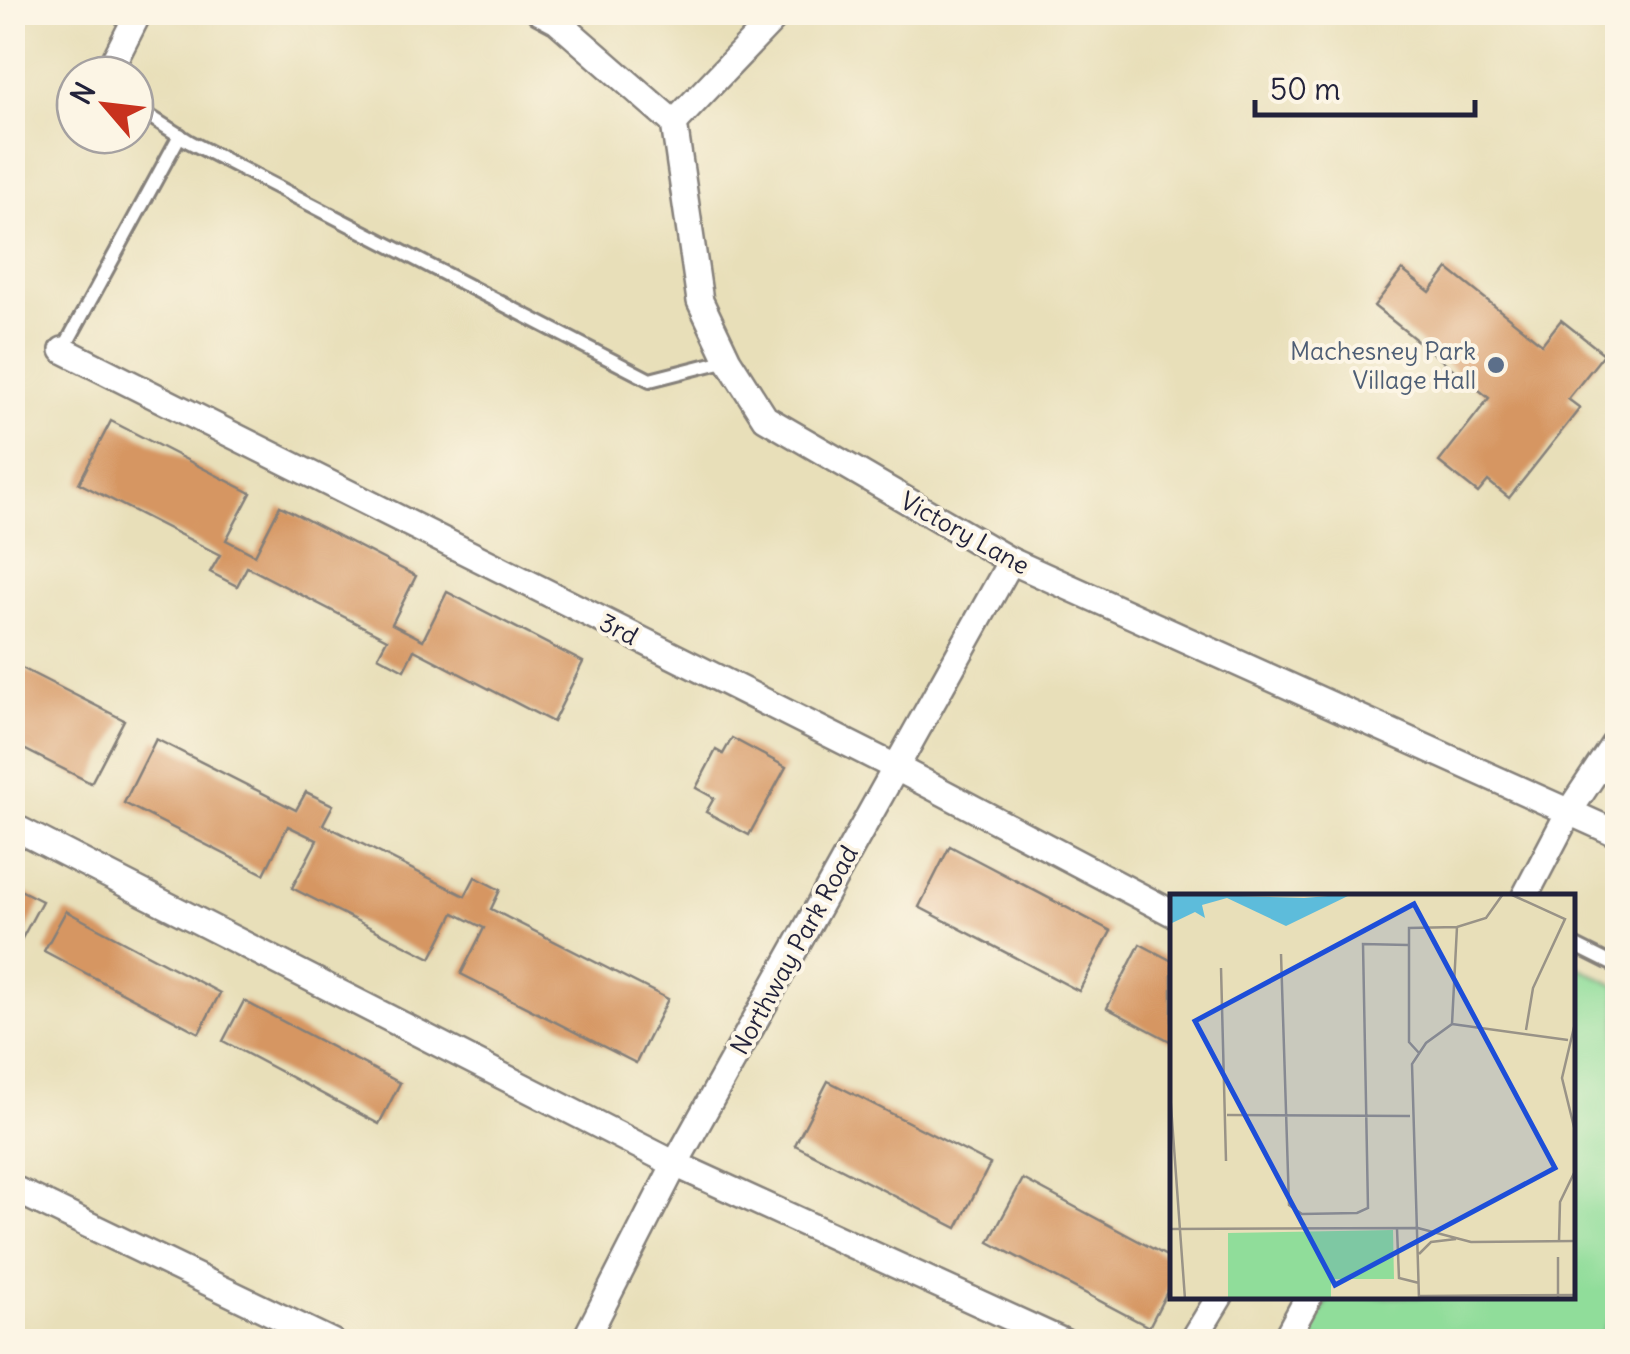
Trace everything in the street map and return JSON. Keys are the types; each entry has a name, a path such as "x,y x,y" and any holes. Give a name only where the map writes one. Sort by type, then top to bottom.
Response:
{"street":[{"path":"117,55 139,12"},
{"path":"540,12 556,21 674,123 780,12"},
{"name":"Victory Lane","path":"674,123 700,301 728,360 765,418 1011,562 1618,834"},
{"name":"3rd","path":"62,350 895,767 1170,912"},
{"name":"Northway Park Road","path":"584,1342 675,1164 1011,562"},
{"path":"1526,894 1570,810 1618,738"},
{"path":"12,826 675,1164 1064,1342"},
{"path":"12,1188 332,1342"},
{"path":"1192,1342 1218,1299"},
{"path":"1284,1342 1306,1299"}],"lane":[{"path":"155,119 650,380 728,360"},
{"path":"62,350 180,135"},
{"path":"1575,946 1618,967"}],"green space":[{"path":"1575,965 1617,987 1617,1305 1598,1341 1306,1341 1328,1299 1575,1299"}],"building":[{"path":"1448,269 1542,344 1561,320 1604,354 1568,399 1580,408 1509,498 1488,481 1478,493 1439,462 1489,398 1374,306 1402,270 1430,292"},
{"path":"111,421 251,493 226,540 255,555 280,506 416,576 392,624 423,640 447,592 583,662 553,722 414,650 404,670 378,656 387,639 247,567 237,586 210,572 220,555 79,483"},
{"path":"12,663 124,720 91,783 12,743"},
{"path":"732,738 786,767 749,835 706,812 714,798 696,788 716,750 723,754"},
{"path":"156,739 296,810 306,792 333,805 323,824 465,896 475,877 500,890 491,909 668,999 636,1063 461,974 484,928 454,913 431,958 292,888 317,840 288,826 264,874 124,803"},
{"path":"950,846 1111,931 1079,991 919,907"},
{"path":"12,886 42,901 20,942 12,938"},
{"path":"66,911 220,993 199,1033 44,951"},
{"path":"1140,944 1170,960 1170,1041 1107,1008"},
{"path":"244,1001 400,1083 379,1124 223,1041"},
{"path":"828,1081 990,1164 957,1228 795,1145"},
{"path":"1023,1179 1170,1258 1170,1286 1149,1327 989,1242"}],"place":[{"name":"Machesney Park Village Hall","path":"1496,365"}]}
